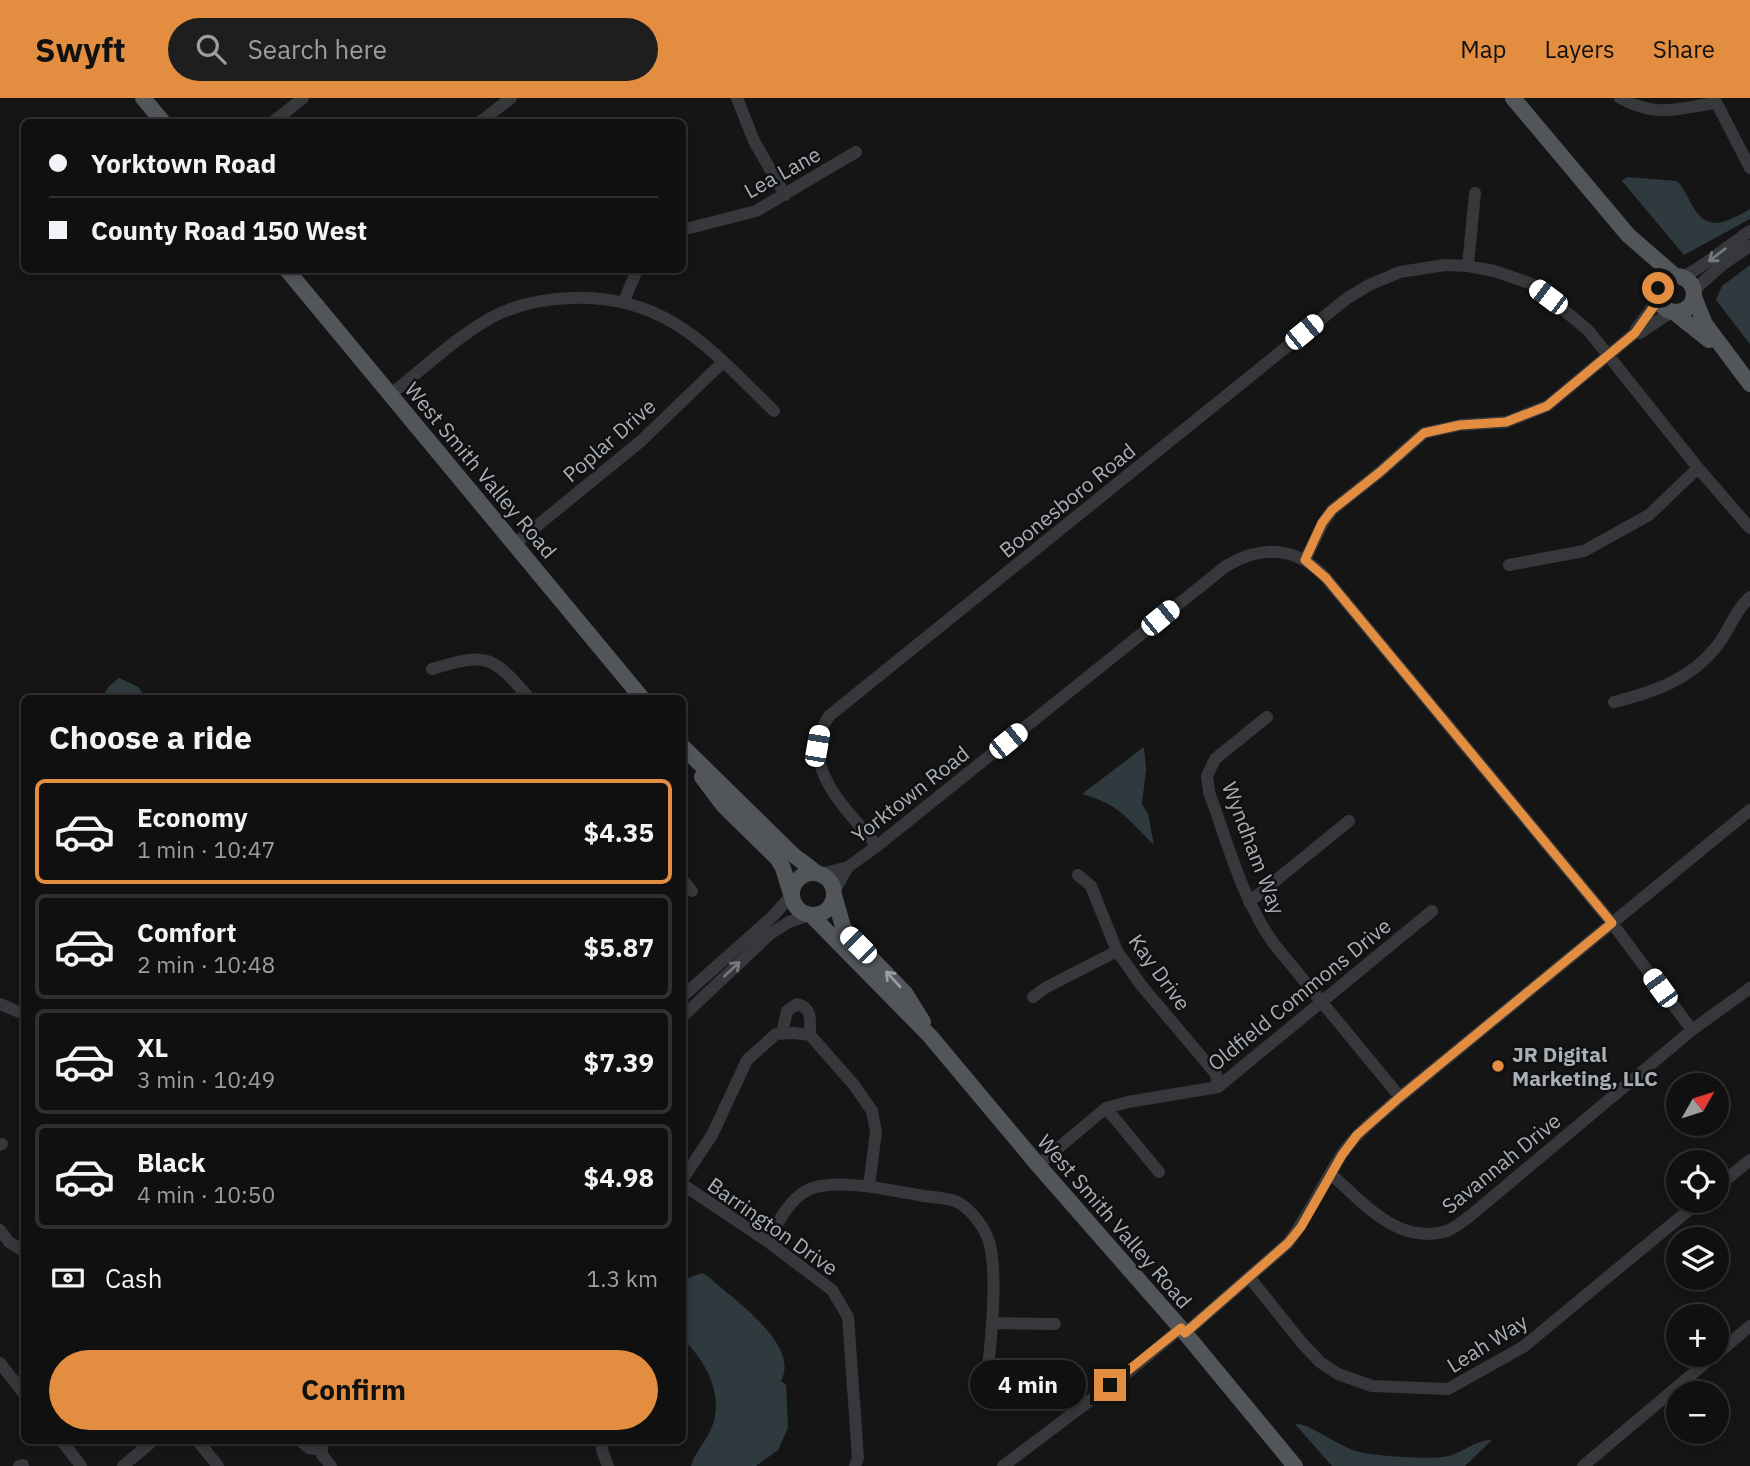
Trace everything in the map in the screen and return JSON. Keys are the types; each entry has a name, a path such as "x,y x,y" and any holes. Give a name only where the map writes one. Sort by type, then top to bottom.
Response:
{"main road":[{"path":"143,98 160,119"},
{"path":"1513,98 1628,235 1690,283 1702,320 1722,349"},
{"path":"1628,235 1629,241 1650,269 1664,307 1722,349 1750,384"},
{"name":"West Smith Valley Road","path":"293,273 640,695"},
{"path":"1658,294 1666,279 1678,276"},
{"path":"1673,312 1687,308 1694,294"},
{"path":"686,751 792,854 828,879 834,893 832,904 827,910 810,915 797,908 777,858 723,805 686,752"},
{"path":"791,895 793,886 800,877 819,874"},
{"name":"West Smith Valley Road","path":"834,893 843,927 905,993 930,1036"},
{"name":"West Smith Valley Road","path":"810,915 930,1036 1295,1466"}],"street":[{"path":"277,119 303,98"},
{"path":"484,119 511,98"},
{"path":"737,98 754,141 785,195"},
{"path":"1620,98 1639,108 1656,112 1714,100 1750,167"},
{"name":"Lea Lane","path":"686,229 747,214 785,195 856,152"},
{"path":"1468,266 1475,193"},
{"path":"1678,276 1697,269 1750,231"},
{"path":"1694,294 1722,265 1750,246"},
{"name":"Boonesboro Road","path":"877,846 831,790 822,773 817,746 820,730 829,716 1346,299 1369,285 1400,272 1425,267 1468,266 1494,271 1532,284 1580,323 1609,354 1750,528"},
{"path":"624,301 636,273"},
{"path":"1658,294 1635,333 1547,406 1506,422 1460,425 1424,433 1332,510 1322,523 1305,560 1326,578 1612,923 1692,1030"},
{"path":"391,394 479,326 506,311 547,299 592,297 624,301 665,317 723,362 774,411"},
{"path":"1635,333 1673,312"},
{"name":"Poplar Drive","path":"516,543 641,440 723,362"},
{"path":"1509,565 1584,551 1649,515 1699,468"},
{"name":"Yorktown Road","path":"819,874 848,867 877,846 1226,566 1243,556 1258,552 1280,552 1305,560"},
{"path":"1614,702 1654,692 1690,673 1717,645 1743,603 1750,597"},
{"path":"432,669 466,659 480,659 502,669 526,695"},
{"name":"Wyndham Way","path":"1267,717 1215,759 1207,776 1209,792 1258,921 1400,1097"},
{"path":"1003,1466 1249,1278 1288,1243 1357,1135 1750,810"},
{"path":"1249,902 1349,821"},
{"name":"Yorktown Road","path":"834,893 848,867"},
{"name":"Kay Drive","path":"1077,875 1091,886 1117,951 1141,985 1216,1074 1218,1087"},
{"path":"686,884 692,891"},
{"path":"686,993 772,917 791,895"},
{"name":"Oldfield Commons Drive","path":"1038,1165 1106,1108 1218,1087 1432,911"},
{"path":"686,1013 770,934 789,922 810,915"},
{"path":"1032,997 1117,951"},
{"name":"Savannah Drive","path":"1331,1174 1391,1225 1412,1233 1450,1230 1692,1030 1750,988"},
{"path":"0,1004 21,1013"},
{"path":"686,1174 712,1135 747,1060 779,1034 787,1011 797,1004 804,1006 809,1012 810,1035 854,1084 872,1111 876,1132 869,1186"},
{"path":"779,1034 810,1035"},
{"path":"1106,1108 1159,1172"},
{"path":"1729,1177 1750,1160"},
{"name":"Barrington Drive","path":"686,1181 832,1290 848,1317 858,1458 855,1466"},
{"path":"766,1241 790,1206 806,1191 824,1185 869,1186 957,1201 974,1216 986,1233 992,1249 992,1323 987,1380"},
{"name":"Leah Way","path":"1249,1278 1302,1343 1320,1362 1338,1374 1372,1386 1448,1389 1523,1348 1685,1213"},
{"path":"0,1230 9,1242 21,1249"},
{"path":"992,1323 1055,1324"},
{"path":"1729,1343 1750,1326"},
{"path":"0,1363 21,1390"},
{"path":"1583,1466 1701,1367"},
{"path":"64,1444 81,1466"},
{"path":"123,1466 149,1444"},
{"path":"200,1444 218,1466"},
{"path":"304,1444 309,1448 322,1448 331,1466"},
{"path":"603,1444 608,1466"}],"shaded area":[{"path":"1627,177 1677,181 1698,214 1705,220 1718,223 1750,209 1750,219 1684,255 1622,181"},
{"path":"1750,265 1750,344 1716,300 1722,286"},
{"path":"119,678 138,687 144,695 104,695 109,686"},
{"path":"1144,747 1146,769 1142,804 1148,814 1154,845 1115,808 1082,794"},
{"path":"702,1273 709,1277 761,1323 781,1352 785,1367 781,1381 786,1385 788,1428 778,1450 756,1466 691,1466 709,1433 716,1408 707,1370 686,1342 686,1279"},
{"path":"1295,1424 1355,1451 1396,1457 1444,1457 1482,1441 1492,1440 1465,1466 1332,1466"}],"place":[{"name":"JR Digital Marketing, LLC","path":"1498,1066"}],"route":[{"path":"1110,1385 1181,1328 1185,1333 1288,1243 1301,1227 1342,1155 1357,1135 1612,923 1326,578 1305,560 1322,523 1332,510 1424,433 1460,425 1506,422 1547,406 1635,333 1659,299 1658,288"}]}
